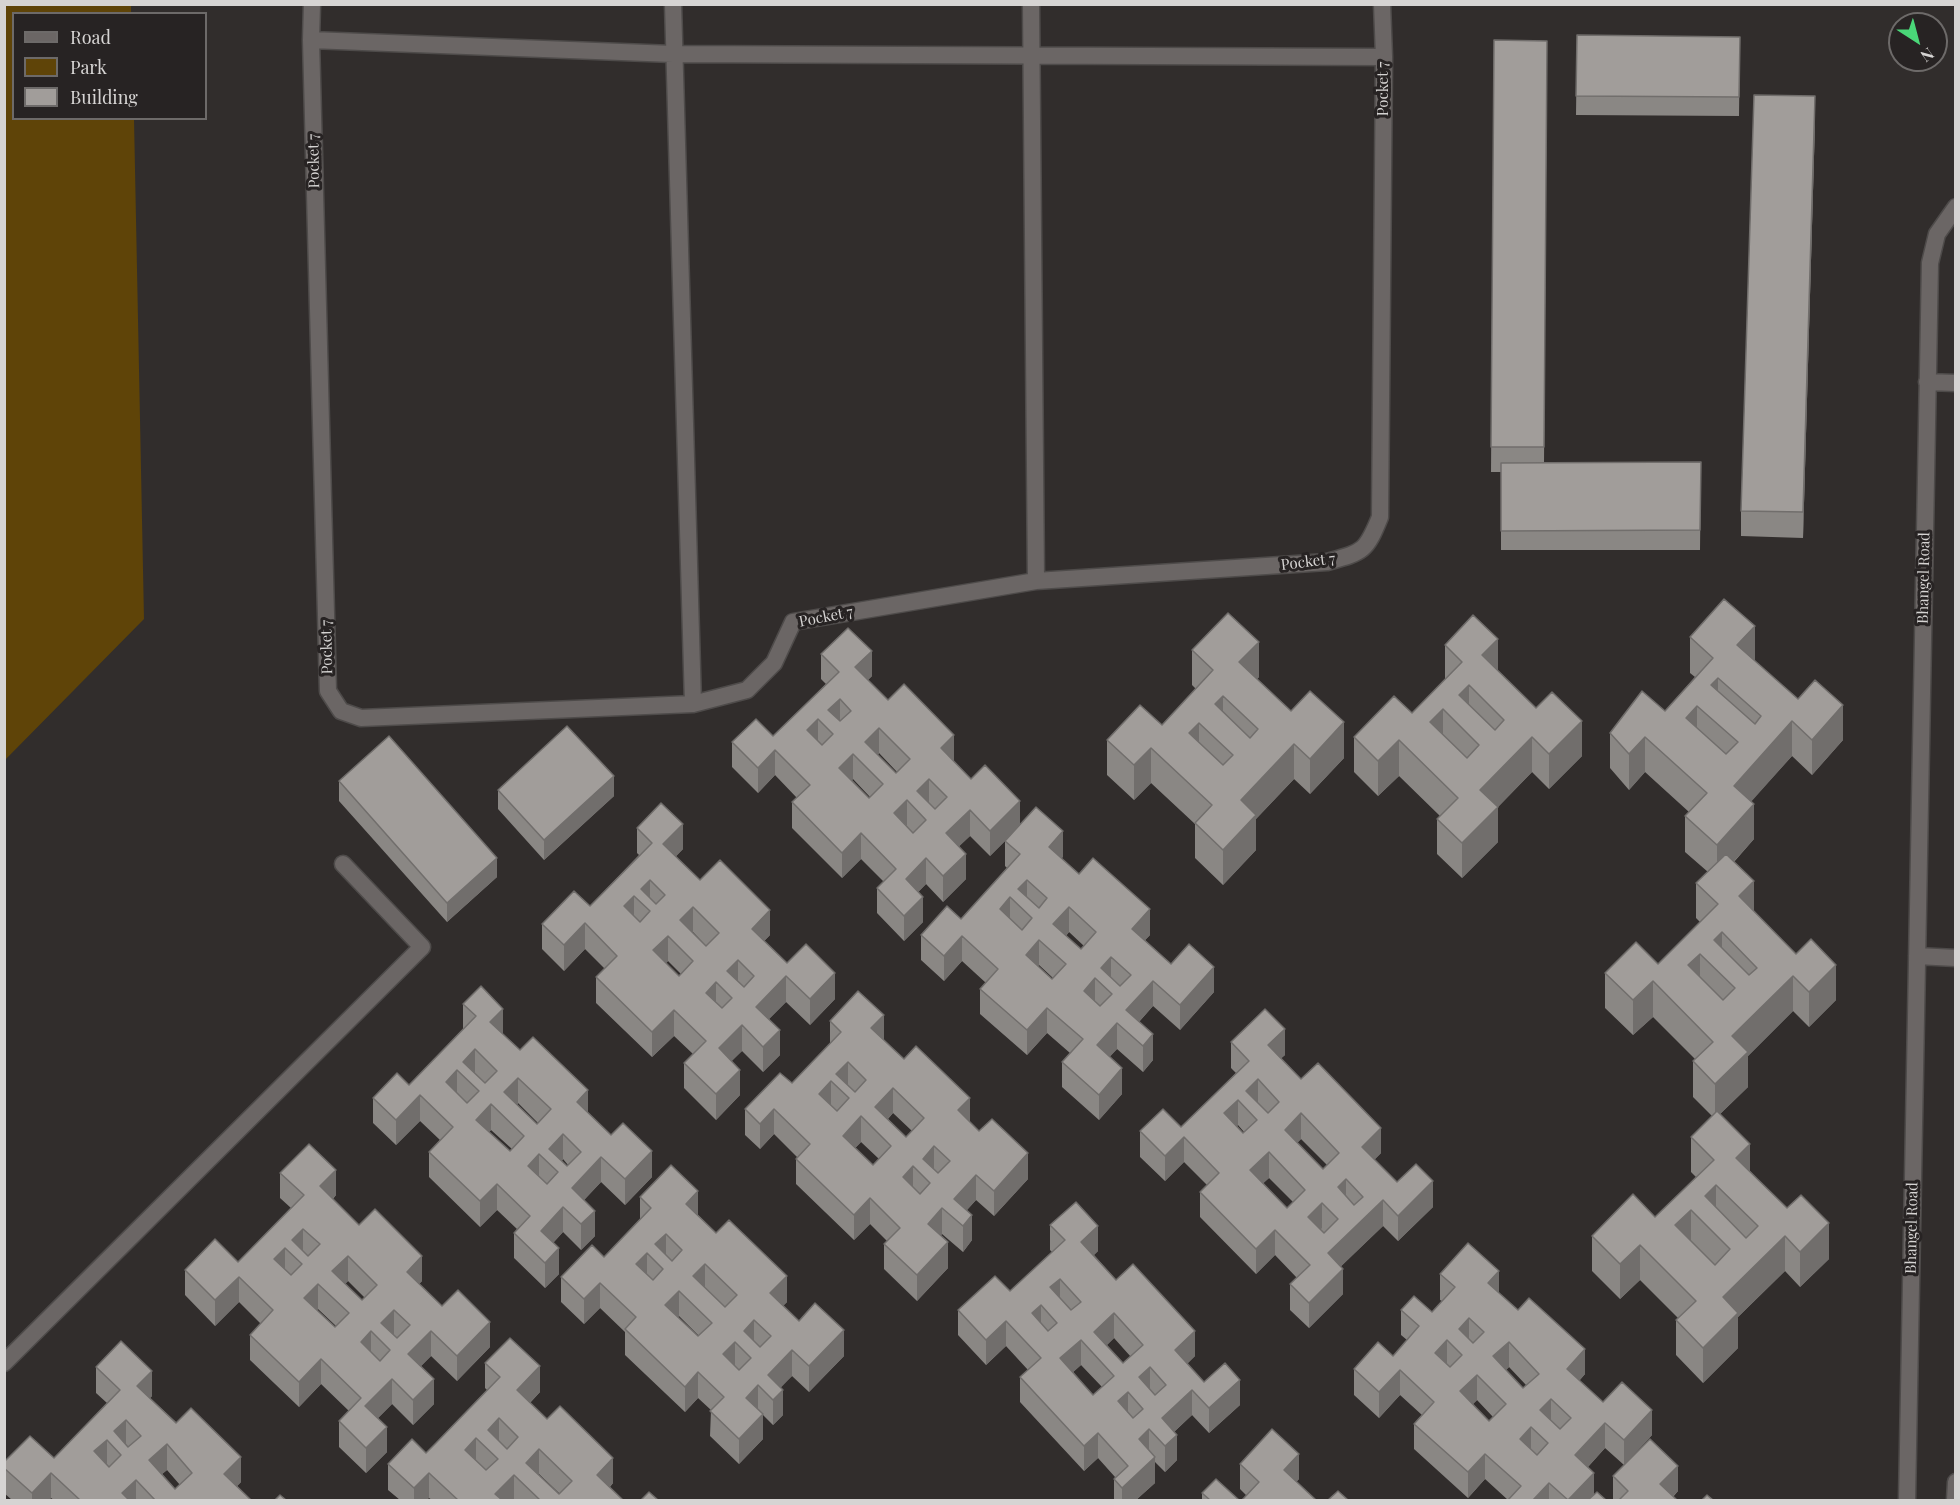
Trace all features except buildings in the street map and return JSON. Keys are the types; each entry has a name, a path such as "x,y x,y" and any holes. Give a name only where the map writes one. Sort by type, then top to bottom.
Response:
{"street":[{"name":"Pocket 7","path":"312,4 311,40 328,691 341,711 360,718 693,704 747,690 774,663 793,622 1036,581 1327,562 1355,554 1370,542 1380,517 1382,4"},
{"path":"673,4 693,704"},
{"path":"1031,4 1036,581"},
{"path":"311,40 673,54 1383,57"},
{"name":"Bhangel Road","path":"1907,1500 1929,263 1937,234 1956,207"},
{"path":"1928,382 1956,383"},
{"path":"4,1363 422,947 343,864"},
{"path":"1917,956 1956,958"},
{"path":"1955,1500 1956,1482"}],"green space":[{"path":"5,4 131,5 131,12 12,12 12,120 134,120 144,619 5,760"}]}
